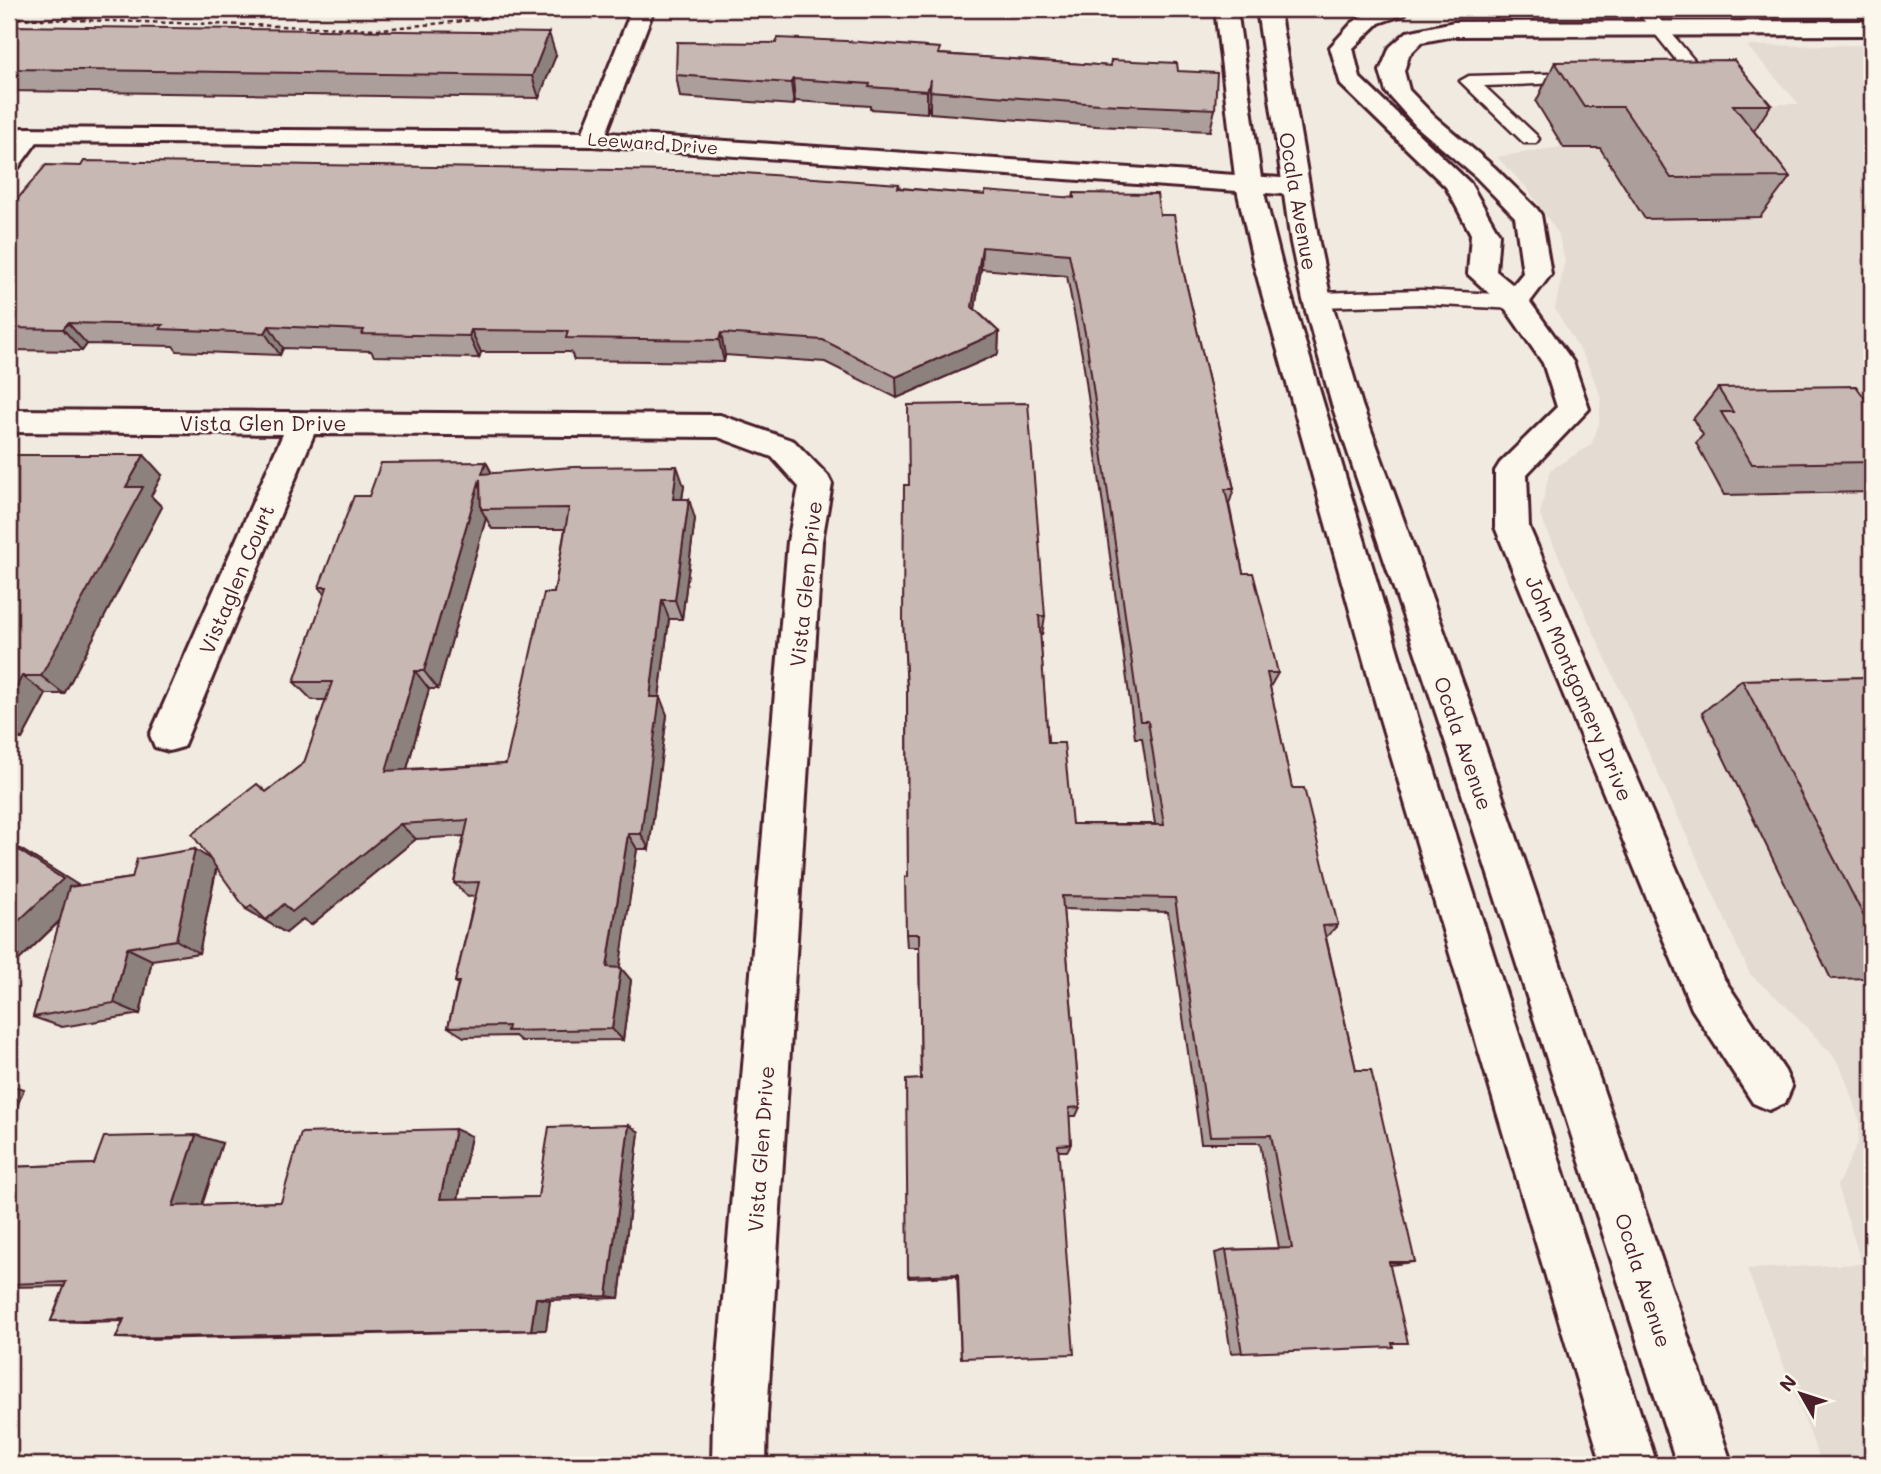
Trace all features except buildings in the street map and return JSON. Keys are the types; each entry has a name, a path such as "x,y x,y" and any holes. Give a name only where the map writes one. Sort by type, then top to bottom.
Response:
{"street":[{"path":"592,139 643,9"},
{"name":"Ocala Avenue","path":"1226,9 1249,185 1268,265 1403,732 1630,1465"},
{"name":"Ocala Avenue","path":"1268,9 1317,300 1347,405 1459,725 1705,1465"},
{"name":"John Montgomery Drive","path":"1397,9 1377,13 1362,23 1340,47 1349,80 1454,180 1485,234 1482,274 1514,302 1558,362 1573,409 1511,471 1512,527 1708,994 1769,1087"},
{"path":"1514,302 1537,274 1528,215 1485,172 1425,121 1398,92 1392,71 1398,52 1415,37 1454,29 1872,28"},
{"path":"9,163 19,135"},
{"name":"Leeward Drive","path":"19,135 592,139 1296,187"},
{"path":"1454,180 1485,172"},
{"name":"Vista Glen Drive","path":"9,421 720,426 783,449 816,484 805,541 740,1416 739,1465"},
{"name":"Vistaglen Court","path":"169,735 303,423"}],"lane":[{"path":"1643,9 1698,76 1671,76"},
{"path":"1530,139 1469,81 1604,78"},
{"path":"1317,300 1421,297 1514,302"}],"path":[{"path":"9,18 381,29 475,20 530,9"}],"shaded area":[{"path":"1872,45 1872,1465 1822,1465 1747,1269 1862,1264 1837,1186 1858,1143 1860,1122 1843,1072 1831,1053 1789,1009 1750,974 1540,515 1550,470 1591,445 1599,424 1601,397 1587,362 1555,309 1565,260 1558,233 1527,188 1497,157 1561,147 1536,103 1714,101 1717,105 1799,104 1747,46"}]}
